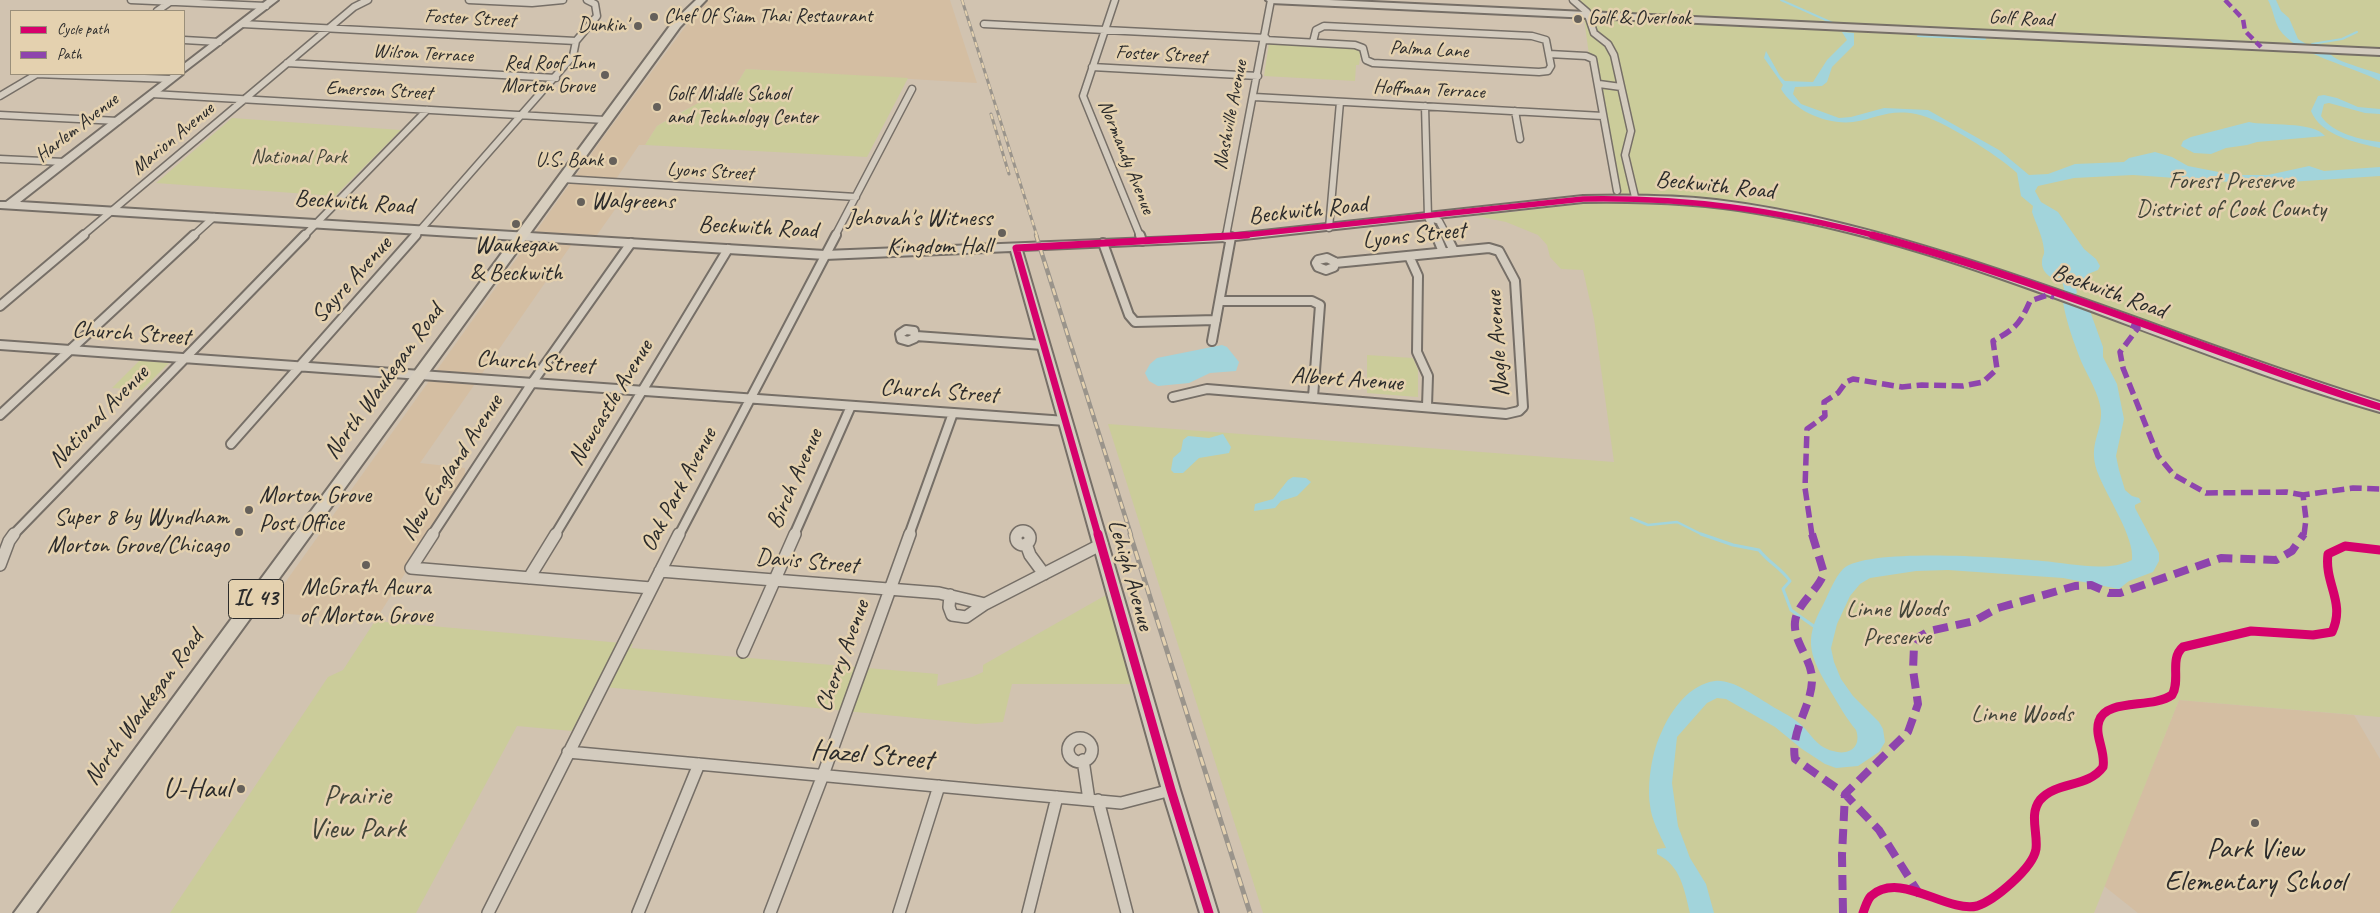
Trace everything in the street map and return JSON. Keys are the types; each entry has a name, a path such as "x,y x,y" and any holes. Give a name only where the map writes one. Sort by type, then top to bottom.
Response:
{"main road":[{"name":"North Waukegan Road","path":"676,25 675,18 688,0"},
{"name":"North Waukegan Road","path":"24,913 421,375 605,120 676,25 701,0"}],"street":[{"path":"131,0 269,3"},
{"name":"Marion Avenue","path":"0,306 287,64 354,3 368,0"},
{"path":"469,0 532,3 563,0"},
{"name":"Sayre Avenue","path":"231,444 556,78 573,56 576,41 597,16 595,4 587,0"},
{"name":"Normandy Avenue","path":"1115,0 1084,88 1083,96 1142,241"},
{"name":"Golf Road","path":"1271,0 1834,28 2380,52"},
{"name":"Nashville Avenue","path":"1212,340 1220,301 1228,237 1271,0"},
{"path":"1573,0 1589,16 1594,34 1612,49 1630,131 1625,160 1635,197"},
{"path":"158,10 170,2"},
{"path":"185,68 269,3"},
{"name":"Foster Street","path":"242,24 576,41"},
{"name":"Palma Lane","path":"984,24 1105,29 1360,46 1366,51 1368,62 1409,65 1544,72 1551,66 1550,54"},
{"path":"1314,42 1316,30 1324,26 1532,36 1546,40 1550,54 1586,56 1594,61 1617,191"},
{"path":"185,40 219,42"},
{"name":"Wilson Terrace","path":"287,64 556,78"},
{"name":"Foster Street","path":"1092,67 1258,76"},
{"path":"0,96 34,75"},
{"path":"82,75 174,77"},
{"name":"Harlem Avenue","path":"3,207 174,77"},
{"path":"1599,84 1621,87"},
{"path":"0,91 14,87"},
{"name":"Oak Park Avenue","path":"488,913 651,588 912,90"},
{"name":"Emerson Street","path":"152,94 605,120"},
{"name":"Hoffman Terrace","path":"1254,97 1603,116"},
{"path":"1330,228 1340,102"},
{"path":"1425,106 1428,217 1443,252"},
{"name":"National Avenue","path":"0,566 9,541 18,528 427,110"},
{"path":"1515,111 1520,139"},
{"path":"0,115 118,121"},
{"path":"0,159 64,162"},
{"name":"Lyons Street","path":"563,179 856,197"},
{"name":"Beckwith Road","path":"3,207 114,210 824,255 1016,248 1228,237 1330,228 1550,202 1635,197 1721,203 1791,214 1877,236 1994,271 2253,364 2380,407"},
{"path":"0,415 214,217"},
{"path":"1428,217 1439,221 1454,251"},
{"name":"New England Avenue","path":"529,578 411,568 532,383 631,243"},
{"path":"1103,243 1129,315 1135,322 1216,320"},
{"name":"Lehigh Avenue","path":"1016,248 1171,790 1209,913"},
{"name":"Newcastle Avenue","path":"529,578 728,249"},
{"name":"Lyons Street","path":"1335,264 1443,252 1496,249"},
{"name":"Nagle Avenue","path":"1496,249 1502,255 1515,281 1524,401 1523,407 1519,411"},
{"path":"1409,256 1418,276 1417,352 1428,376 1427,406"},
{"path":"1220,301 1312,301 1320,304 1313,397"},
{"path":"916,336 1043,345"},
{"name":"Church Street","path":"0,345 1066,421"},
{"name":"Albert Avenue","path":"1174,397 1207,389 1506,414 1519,411"},
{"name":"Birch Avenue","path":"743,652 850,406"},
{"name":"Cherry Avenue","path":"770,913 822,776 953,413"},
{"path":"1026,544 1030,555 1044,574"},
{"path":"950,595 950,611 957,618 968,617 985,604 1102,544"},
{"name":"Davis Street","path":"660,571 950,595 985,604"},
{"path":"529,578 651,588"},
{"name":"Hazel Street","path":"568,752 1121,803 1171,790"},
{"path":"1082,760 1127,913"},
{"path":"638,913 699,764"},
{"path":"899,913 939,786"},
{"path":"1028,913 1057,797"}],"shaded area":[{"path":"705,0 950,0 977,83 746,69 735,87 680,112 657,126 645,145 639,145 614,182 633,184 592,242 574,241 420,463 465,468 465,478 375,621 264,612 599,143"},
{"name":"Park View Elementary School","path":"2179,700 2354,715 2380,759 2380,913 2138,913 2104,886"}],"green space":[{"path":"1576,0 2380,0 2380,49 1598,13 1590,11"},
{"name":"Forest Preserve District of Cook County","path":"1584,18 2380,55 2380,403 2273,369 2020,274 2013,274 1950,253 1854,225 1757,204 1706,198 1621,194 1597,59 1589,55"},
{"path":"1269,43 1353,46 1361,51 1359,65 1356,65 1355,81 1264,76"},
{"path":"746,69 908,78 867,157 645,145 657,126 700,102 707,89 728,90 730,87 735,87"},
{"name":"National Park","path":"232,118 401,130 335,196 156,183"},
{"name":"Linne Woods Preserve","path":"1645,201 1718,205 1801,219 1925,253 2132,324 2209,355 2380,411 2380,717 2179,700 2094,913 1263,913 1108,424 1614,462 1594,319 1583,270 1561,269 1550,257 1547,245 1538,235 1506,222 1477,216 1581,204"},
{"path":"1367,355 1413,358 1418,370 1418,397 1367,393"},
{"path":"140,360 169,363 142,390 112,388"},
{"name":"Prairie View Park","path":"1106,595 1131,684 1012,684 1003,722 976,724 595,686 572,731 517,726 416,913 170,913 328,677 343,670 375,621 633,644 631,648 938,674 937,686 972,677 983,672 983,665"}],"water":[{"path":"2268,0 2276,0 2281,11 2289,18 2298,39 2321,53 2325,53 2310,44 2321,47 2342,61 2380,74 2380,81 2298,46 2279,29"},
{"path":"1842,32 1854,33 1854,45 1832,67 1827,82 1822,86 1795,87 1793,94 1801,104 1839,118 1851,117 1884,108 1928,110 1999,150 2029,175 2048,174 2075,164 2124,162 2129,158 2155,152 2172,157 2188,166 2234,175 2268,175 2309,166 2324,171 2380,167 2380,176 2259,184 2133,175 2074,178 2038,186 2035,191 2041,202 2058,212 2084,249 2096,259 2100,266 2098,270 2088,274 2084,289 2072,286 2057,281 2046,273 2043,268 2044,251 2041,235 2032,212 2033,206 2021,196 2017,173 1983,148 1954,130 1916,114 1898,113 1853,122 1833,121 1812,115 1794,104 1787,97 1781,89 1783,85 1764,58 1766,51 1780,76 1785,81 1813,82 1827,60 1847,40"},
{"path":"2324,95 2358,107 2380,109 2380,114 2365,113 2329,103 2324,104 2321,116 2332,127 2348,135 2380,142 2380,148 2340,137 2322,126 2311,111 2318,96"},
{"path":"2249,122 2301,126 2319,131 2325,136 2257,142 2226,148 2211,154 2194,153 2181,146 2183,141 2191,137"},
{"path":"2063,302 2090,311 2103,347 2103,357 2117,384 2124,419 2116,456 2125,490 2132,496 2139,498 2141,502 2135,505 2135,508 2159,553 2159,561 2153,572 2129,581 2119,589 2063,578 1948,570 1916,571 1870,578 1860,584 1850,596 1837,624 1831,648 1841,679 1853,696 1879,722 1883,729 1885,742 1879,752 1858,766 1836,768 1825,764 1802,749 1775,727 1726,699 1717,698 1707,703 1677,737 1672,783 1678,826 1690,858 1706,884 1714,913 1690,913 1680,879 1671,865 1657,854 1657,849 1666,848 1656,827 1650,805 1650,777 1658,739 1682,699 1697,687 1706,683 1722,681 1742,688 1792,717 1818,743 1827,749 1844,752 1853,749 1857,741 1856,730 1818,669 1814,659 1811,640 1816,618 1834,581 1843,569 1857,562 1907,556 1970,556 2099,567 2122,564 2132,560 2132,551 2125,528 2097,471 2094,453 2101,419 2100,404 2096,391 2081,361 2068,324"},
{"path":"1222,345 1227,347 1239,362 1236,371 1210,373 1189,383 1158,386 1149,381 1145,373 1150,364 1157,358"},
{"path":"1223,434 1231,447 1229,453 1199,458 1183,473 1174,473 1171,470 1173,458 1181,451 1183,440 1188,436 1209,438"},
{"path":"1293,477 1306,478 1311,482 1297,496 1281,501 1275,508 1254,511 1255,504 1273,499 1288,480"}],"waterway":[{"path":"1781,0 1837,25"},
{"path":"2312,44 2342,39 2357,32"},
{"path":"1918,36 1985,39"},
{"path":"2065,267 2071,293"},
{"path":"1631,518 1648,525 1677,522 1701,534"},
{"path":"1701,534 1733,545 1759,550 1790,581 1783,589 1791,610 1815,627"}],"railway":[{"path":"962,0 1037,236"},
{"path":"991,114 1009,174"},
{"path":"1036,235 1131,535"},
{"path":"1130,534 1250,913"}],"marked path":[{"path":"2225,0 2243,19 2245,31 2261,47"},
{"path":"1920,895 1879,830 1845,794 1795,759 1795,743 1809,697 1812,678 1799,643 1795,622 1800,609 1818,586 1824,573 1810,528 1805,488 1807,429 1825,416 1824,402 1842,390 1846,382 1853,379 1902,387 1922,385 1963,386 1983,382 1991,377 1997,369 1992,346 1993,341 2010,332 2021,322 2030,301 2048,295 2054,297"},
{"path":"2131,325 2138,328 2120,352 2123,368 2158,456 2174,475 2206,493 2286,492 2303,495"},
{"path":"1843,913 1842,855 1845,794 1908,732 1918,704 1913,670 1914,646 1919,637 1929,631 1974,621 1998,608 2075,586 2091,585 2109,593 2120,593 2221,558 2276,560 2292,551 2305,533 2306,519 2303,495 2353,488 2380,489"}],"cycle path":[{"path":"1209,913 1171,790 1016,248 1231,237 1583,199 1629,198 1716,203 1799,217 1927,251 2041,288 2266,370 2380,407"},
{"path":"1863,913 1870,897 1880,890 1894,889 1910,892 1959,907 1972,908 1991,899 2003,890 2033,858 2036,848 2034,820 2036,806 2040,800 2054,791 2092,778 2103,767 2104,755 2098,735 2098,722 2107,710 2125,705 2156,703 2172,695 2177,683 2176,656 2183,647 2251,631 2313,635 2332,632 2337,621 2338,611 2328,574 2328,554 2345,546 2380,550"}],"place":[{"name":"Chef Of Siam Thai Restaurant","path":"654,17"},
{"name":"Golf & Overlook","path":"1578,19"},
{"name":"Dunkin'","path":"638,26"},
{"name":"Red Roof Inn Morton Grove","path":"605,75"},
{"name":"Golf Middle School and Technology Center","path":"657,107"},
{"name":"U.S. Bank","path":"613,161"},
{"name":"Walgreens","path":"581,202"},
{"name":"Waukegan & Beckwith","path":"516,224"},
{"name":"Jehovah's Witness Kingdom Hall","path":"1002,233"},
{"name":"Morton Grove Post Office","path":"249,510"},
{"name":"Super 8 by Wyndham Morton Grove/Chicago","path":"239,532"},
{"name":"McGrath Acura of Morton Grove","path":"366,565"},
{"name":"U-Haul","path":"241,789"},
{"name":"Park View Elementary School","path":"2255,823"}],"park label":[{"name":"Linne Woods","path":"2022,715"}]}
